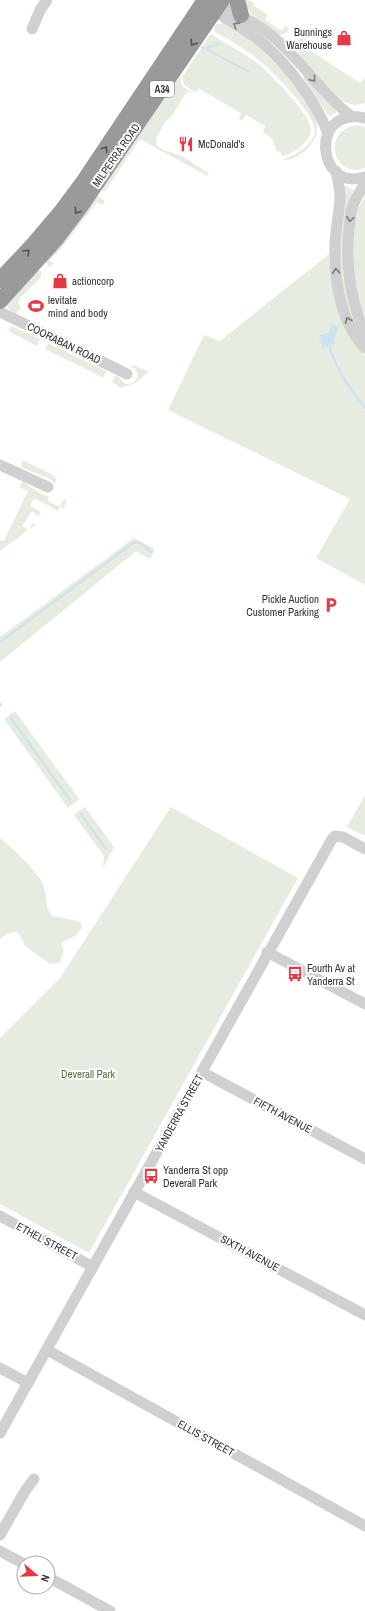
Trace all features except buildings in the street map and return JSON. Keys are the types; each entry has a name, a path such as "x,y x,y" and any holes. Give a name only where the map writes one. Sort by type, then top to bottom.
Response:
{"highway":[{"name":"MILPERRA ROAD","path":"0,280 33,245 84,181 213,3"},
{"name":"MILPERRA ROAD","path":"0,301 70,222 213,3"}],"street":[{"path":"32,29 40,10 47,0"},
{"path":"213,3 235,13 239,7 281,43 336,105 360,115"},
{"path":"213,3 280,60 313,103 324,120 328,134"},
{"path":"360,115 337,122 328,134 324,147 328,162 336,171 344,176 352,178 365,177"},
{"path":"336,171 340,197 335,247 337,284 347,319 353,331 365,348"},
{"path":"365,183 353,206 350,217 348,248 349,283 354,306 365,335"},
{"name":"COORABAN ROAD","path":"0,312 127,374"},
{"path":"0,464 48,487"},
{"name":"YANDERRA STREET","path":"0,1433 329,843 335,836 343,837 365,849"},
{"path":"267,952 365,1004"},
{"name":"FIFTH AVENUE","path":"202,1072 365,1159"},
{"name":"SIXTH AVENUE","path":"134,1192 365,1315"},
{"name":"ETHEL STREET","path":"0,1216 93,1267"},
{"name":"ELLIS STREET","path":"47,1350 365,1526"},
{"path":"0,1368 28,1383"},
{"path":"0,1535 25,1491 34,1479"},
{"path":"0,1551 16,1560"},
{"path":"56,1581 110,1611"}],"green space":[{"path":"242,0 252,1 254,6 268,15 265,20 282,31 285,26 289,29 286,33 279,35 253,15"},
{"path":"223,21 259,46 265,52 282,70 312,110 317,122 317,130 313,141 304,152 290,159 282,160 298,153 311,141 314,136 315,131 313,123 308,114 291,92 263,63 241,47 215,32 214,29 216,24 221,24"},
{"path":"210,35 213,35 257,63 271,75 289,95 310,124 310,136 304,144 291,153 282,156 280,151 277,152 272,139 263,132 265,126 246,115 242,121 239,119 241,113 198,88 196,93 184,85 182,77"},
{"path":"303,37 306,39 302,45 360,83 365,77 365,103 355,105 340,101 302,59 296,45 298,40"},
{"path":"180,76 182,86 194,94 188,92 185,94 173,115 165,122 157,137 156,144 161,149 183,157 209,173 207,176 140,139 105,191 101,188"},
{"path":"305,76 325,101 337,112 329,116 305,83 303,78"},
{"path":"356,125 365,127 365,168 354,170 345,167 339,161 335,153 335,145 338,136 345,129"},
{"path":"344,185 354,190 349,202 344,229 364,343 344,301 338,266"},
{"path":"96,195 105,201 102,205 97,202 60,250 49,260 54,263 49,267 44,260"},
{"path":"365,196 365,324 357,298 353,270 352,242 358,207"},
{"path":"329,254 331,280 360,350 365,356 365,585 316,558 350,499 168,410 204,335 220,341"},
{"path":"36,269 41,271 41,277 20,298 18,303 21,308 16,314 6,305"},
{"path":"11,326 40,339 37,346 10,332 9,330"},
{"path":"48,343 106,371 104,378 45,349"},
{"path":"133,365 149,372 135,383 121,388 112,382 116,375 126,384 134,382 138,375 135,368 130,367"},
{"path":"23,460 55,476 54,478 57,479 55,484 50,479 21,467"},
{"path":"23,482 39,493 49,496 48,501 60,507 58,511 34,498 30,506 41,512 38,516 32,511 22,526 28,530 0,551 0,540 4,541 28,491 19,487"},
{"path":"64,499 67,501 63,509 60,507"},
{"path":"33,523 36,524 28,530"},
{"path":"134,538 155,549 150,559 135,552 0,662 0,637"},
{"path":"15,711 79,799 68,808 4,719"},
{"path":"365,795 365,836 347,827"},
{"path":"85,807 114,847 103,868 104,856 74,815"},
{"name":"Deverall Park","path":"171,807 298,878 89,1253 0,1204 0,1038 60,978"},
{"path":"0,838 22,858 38,876 45,890 48,908 52,916 78,921 81,923 82,928 61,944 63,951 59,963 50,964 25,946 17,932 8,933 0,939"}],"water":[{"path":"332,324 339,328 334,339 335,344 322,348 319,335 328,333"}],"waterway":[{"path":"207,48 218,44"},
{"path":"202,47 248,71"},
{"path":"329,343 331,352 339,369 348,385 365,408"},
{"path":"0,642 133,543 145,546 151,552"},
{"path":"11,718 70,800"},
{"path":"81,814 106,849"}],"place":[{"name":"Bunnings Warehouse","path":"344,38"},
{"name":"McDonald's","path":"186,144"},
{"name":"actioncorp","path":"60,281"},
{"name":"levitate mind and body","path":"36,306"},
{"name":"Pickle Auction Customer Parking","path":"331,605"},
{"name":"Fourth Av at Yanderra St","path":"295,974"},
{"name":"Yanderra St opp Deverall Park","path":"151,1176"}]}
